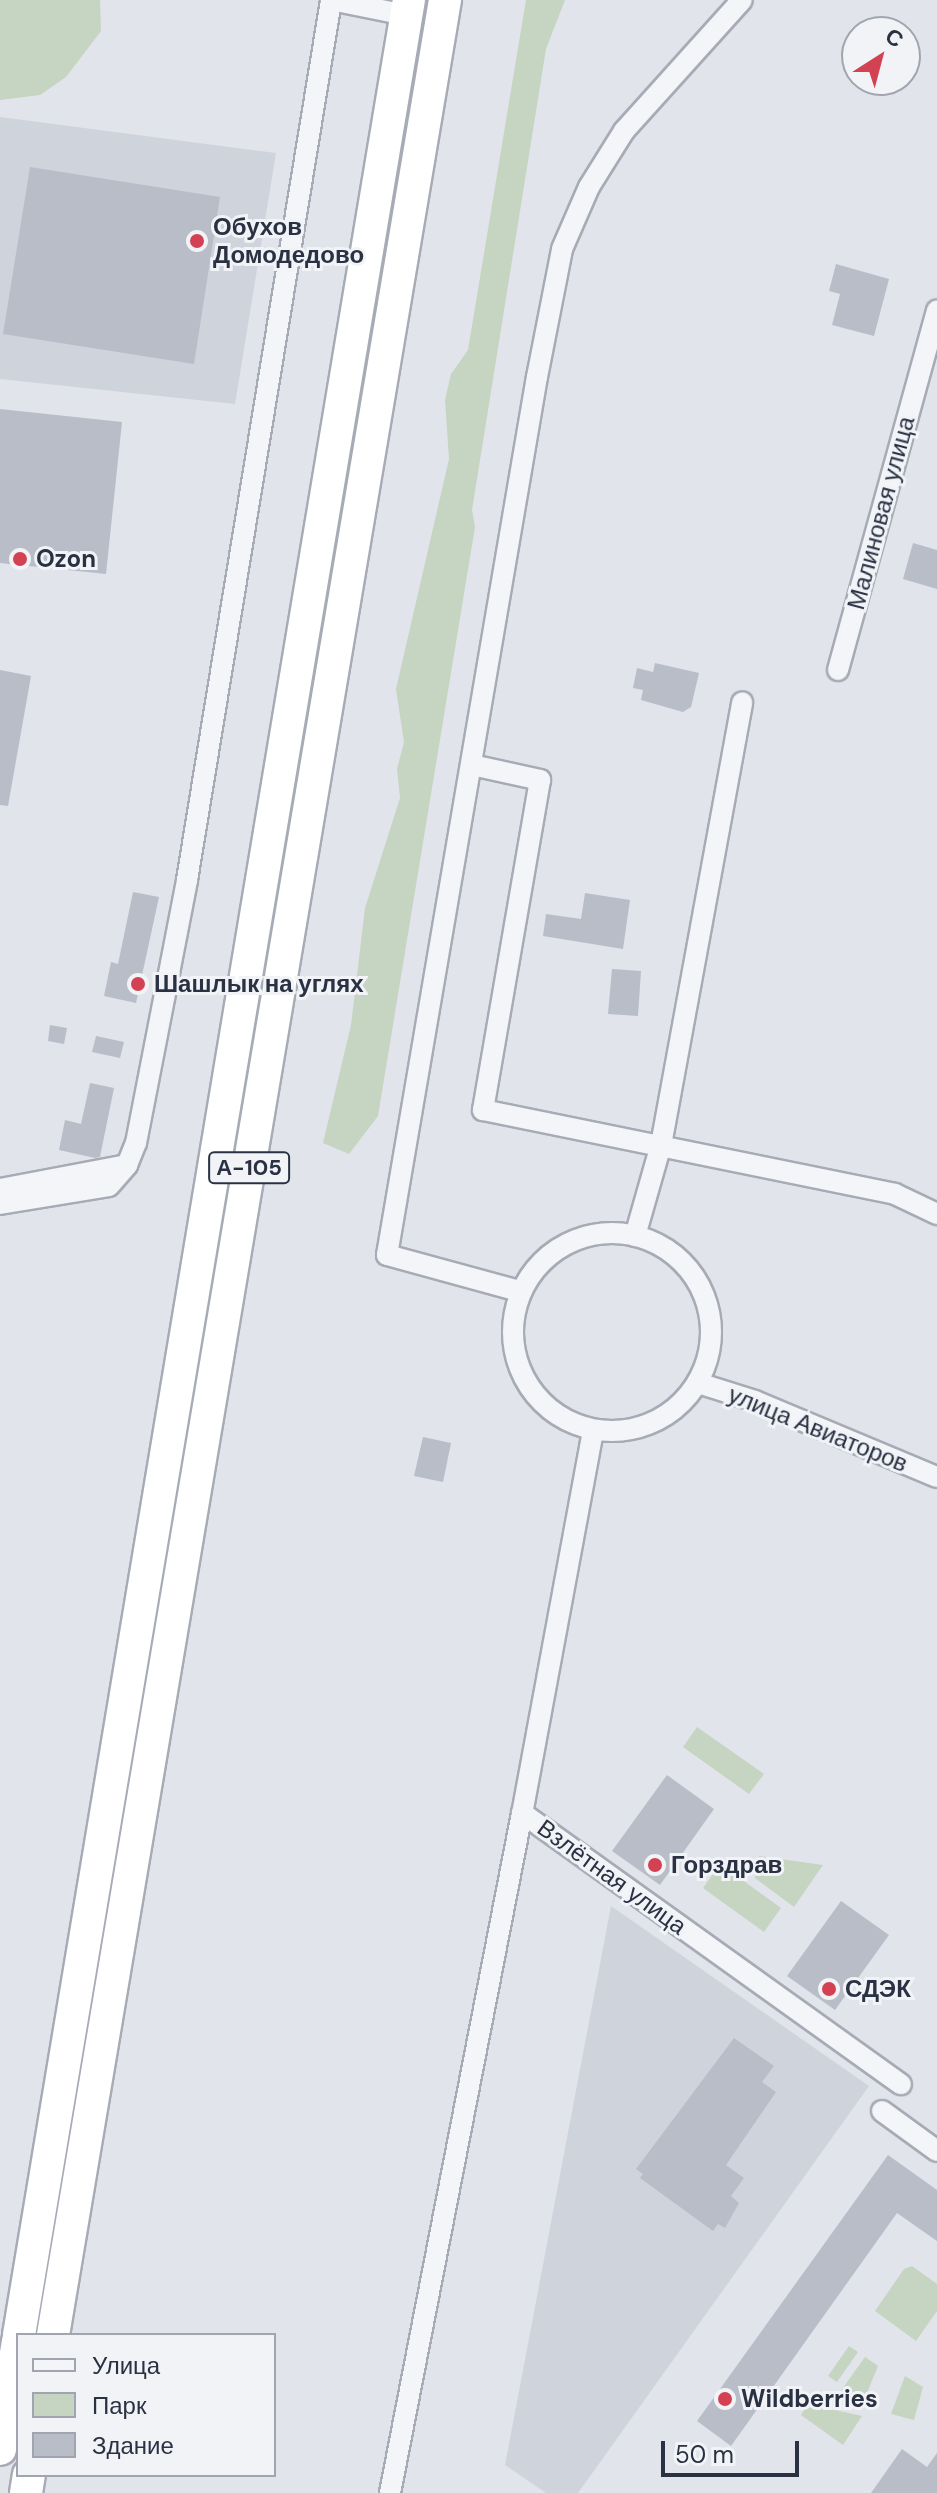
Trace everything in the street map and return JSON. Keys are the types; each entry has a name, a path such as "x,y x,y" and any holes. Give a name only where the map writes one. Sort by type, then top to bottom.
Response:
{"highway":[{"name":"А-105","path":"53,2333 445,0"},
{"name":"А-105","path":"19,2333 408,7"},
{"path":"0,2449 6,2390 16,2349"}],"street":[{"path":"519,1291 387,1255 562,249 589,187 624,131 742,0"},
{"path":"0,1204 109,1186 127,1165 136,1143 182,909 331,1 408,7"},
{"name":"Малиновая улица","path":"838,670 937,310"},
{"path":"635,1236 661,1145 742,702"},
{"path":"472,765 540,780 483,1110 895,1194 937,1214"},
{"path":"0,1189 127,1165"},
{"path":"618,1231 635,1236 658,1242 689,1268 709,1304 712,1345 698,1383 671,1413 633,1430 593,1431 559,1418 532,1394 516,1362 511,1326 519,1291 543,1258 578,1237 618,1231"},
{"name":"улица Авиаторов","path":"698,1383 755,1401 937,1477"},
{"name":"Взлётная улица","path":"593,1431 522,1813 901,2084"},
{"path":"390,2493 522,1813"},
{"path":"882,2111 937,2151"}],"shaded area":[{"path":"0,117 276,153 235,404 0,379"},
{"path":"611,1906 869,2086 578,2493 546,2493 505,2465"}],"green space":[{"path":"0,0 100,0 101,31 66,77 40,95 0,100"},
{"path":"526,0 565,0 546,49 472,510 475,527 378,1116 349,1154 323,1143 351,1025 365,908 400,798 397,769 404,742 396,689 449,459 445,400 451,374 468,350"},
{"path":"697,1727 764,1774 749,1794 683,1747"},
{"path":"759,1856 823,1865 794,1907 755,1878"},
{"path":"720,1864 781,1908 764,1932 703,1888"},
{"path":"912,2266 937,2284 937,2311 916,2341 875,2311 904,2269"},
{"path":"849,2346 858,2352 837,2382 828,2376"},
{"path":"865,2357 878,2366 862,2405 835,2399"},
{"path":"905,2376 923,2387 914,2420 891,2414"},
{"path":"808,2404 862,2416 843,2445 801,2415"}],"building":[{"path":"30,167 220,197 194,364 3,334"},
{"path":"836,264 889,279 874,336 832,325 840,294 829,291"},
{"path":"0,409 122,422 106,574 0,563"},
{"path":"913,543 937,550 937,589 903,579"},
{"path":"655,663 699,673 691,707 683,712 641,700 643,690 633,688 637,668 653,672"},
{"path":"0,670 31,676 8,806 0,805"},
{"path":"133,892 159,897 136,1003 104,996 111,962 118,964"},
{"path":"585,893 630,900 623,949 543,936 546,914 581,919"},
{"path":"612,969 641,971 638,1016 608,1014"},
{"path":"50,1025 67,1028 64,1044 48,1041"},
{"path":"96,1036 124,1042 120,1058 92,1052"},
{"path":"90,1083 114,1088 100,1157 95,1158 59,1150 65,1120 81,1124"},
{"path":"423,1437 451,1443 443,1482 414,1476"},
{"path":"667,1775 714,1809 660,1885 612,1851"},
{"path":"841,1901 889,1935 835,2010 787,1976"},
{"path":"734,2038 774,2066 762,2082 776,2092 726,2165 744,2178 731,2196 739,2203 725,2228 718,2224 713,2231 640,2178 643,2174 636,2169"},
{"path":"888,2155 937,2190 937,2241 897,2213 731,2446 697,2421"},
{"path":"902,2449 927,2467 937,2453 937,2493 871,2493"}],"place":[{"name":"Обухов Домодедово","path":"197,241"},
{"name":"Ozon","path":"20,559"},
{"name":"Шашлык на углях","path":"138,984"},
{"name":"Горздрав","path":"655,1865"},
{"name":"СДЭК","path":"829,1989"},
{"name":"Wildberries","path":"725,2399"}]}
